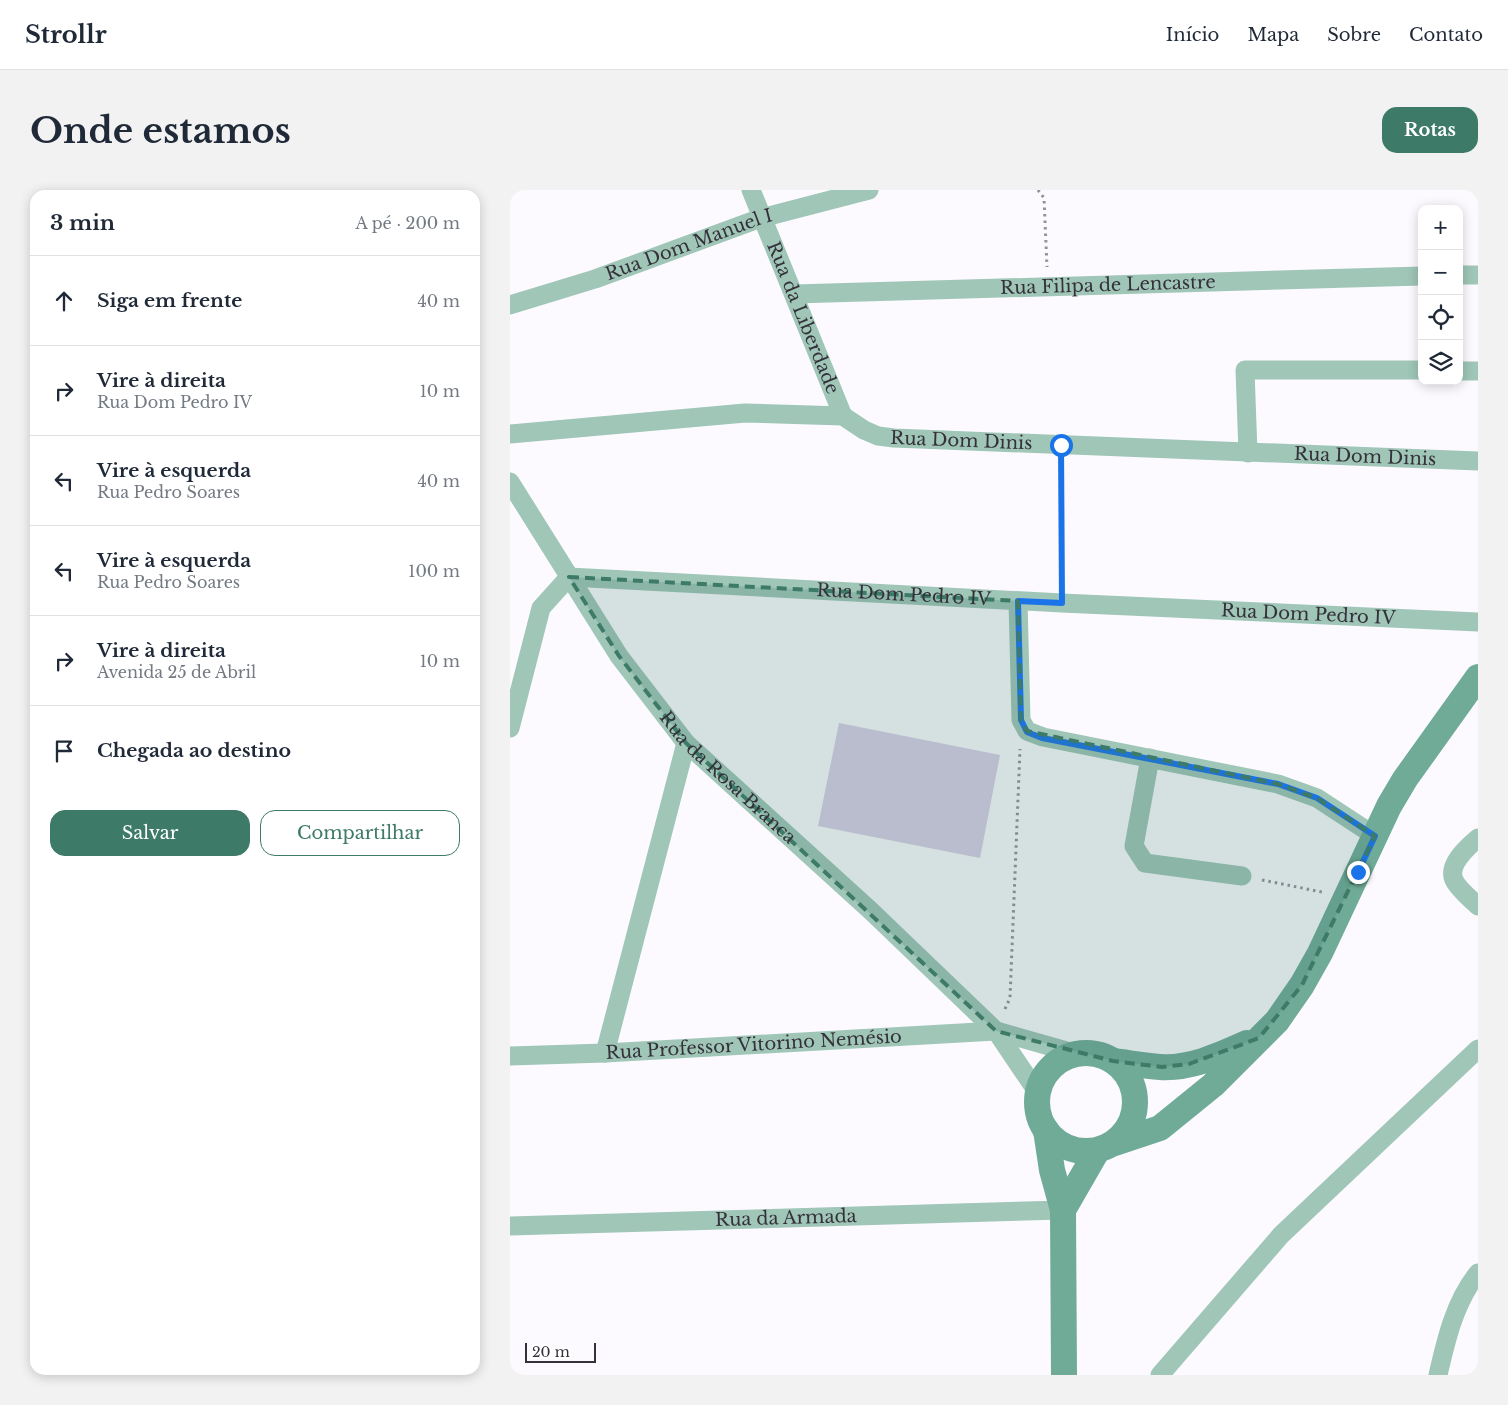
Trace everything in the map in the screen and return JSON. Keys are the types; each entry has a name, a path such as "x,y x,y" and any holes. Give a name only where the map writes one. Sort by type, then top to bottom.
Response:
{"street":[{"name":"Rua da Liberdade","path":"751,190 843,416"},
{"name":"Rua Dom Manuel I","path":"510,304 595,279 761,218 869,190"},
{"path":"1463,275 1478,274"},
{"name":"Rua Filipa de Lencastre","path":"794,294 1418,276"},
{"path":"1248,453 1246,370 1418,370"},
{"path":"1463,370 1478,371"},
{"path":"510,434 745,413 843,416"},
{"name":"Rua Dom Dinis","path":"843,416 864,430 878,436 1248,453 1478,461"},
{"name":"Rua da Rosa Branca","path":"510,482 619,656 686,743 871,911 996,1030 1038,1094"},
{"path":"510,728 542,608 569,577"},
{"name":"Rua Dom Pedro IV","path":"569,577 1018,601 1478,622"},
{"path":"1018,601 1021,720 1027,732 1042,738 1278,784 1317,798 1375,836"},
{"path":"1046,1130 1055,1141 1068,1148 1082,1152 1106,1147 1160,1128 1213,1085 1277,1021 1302,985 1405,779 1478,677"},
{"path":"604,1053 686,743"},
{"path":"1150,758 1134,846 1145,863 1242,876"},
{"path":"1478,838 1464,851 1452,870 1454,880 1478,906"},
{"name":"Rua da Rosa Branca","path":"996,1030 1076,1054"},
{"name":"Rua Professor Vitorino Nemésio","path":"510,1056 604,1053 996,1030"},
{"path":"1064,1375 1064,1210 1052,1170 1046,1130 1037,1106 1042,1080 1051,1068 1063,1059 1076,1054 1102,1056 1114,1061 1162,1067 1189,1064 1214,1058 1259,1038"},
{"path":"1160,1375 1281,1235 1322,1194 1478,1049"},
{"path":"1064,1210 1106,1147 1126,1132 1134,1118 1136,1102 1133,1086 1125,1072 1114,1061"},
{"name":"Rua da Armada","path":"510,1226 1064,1210"},
{"path":"1438,1375 1445,1345 1465,1289 1478,1273"}],"path":[{"path":"1038,190 1044,198 1048,287"},
{"path":"1061,445 1062,603"},
{"path":"996,1030 1010,998 1021,720"},
{"path":"1242,876 1346,897"}],"highlighted area":[{"path":"569,577 1018,601 1021,720 1027,731 1278,784 1317,798 1375,836 1302,985 1259,1038 1189,1064 1162,1067 1113,1061 996,1031 686,743 619,656"}],"shaded area":[{"path":"839,723 1000,755 980,858 818,826"}],"route":[{"path":"1061,445 1062,603 1018,601 1021,720 1027,732 1042,738 1278,784 1317,798 1375,836 1358,872"}]}
